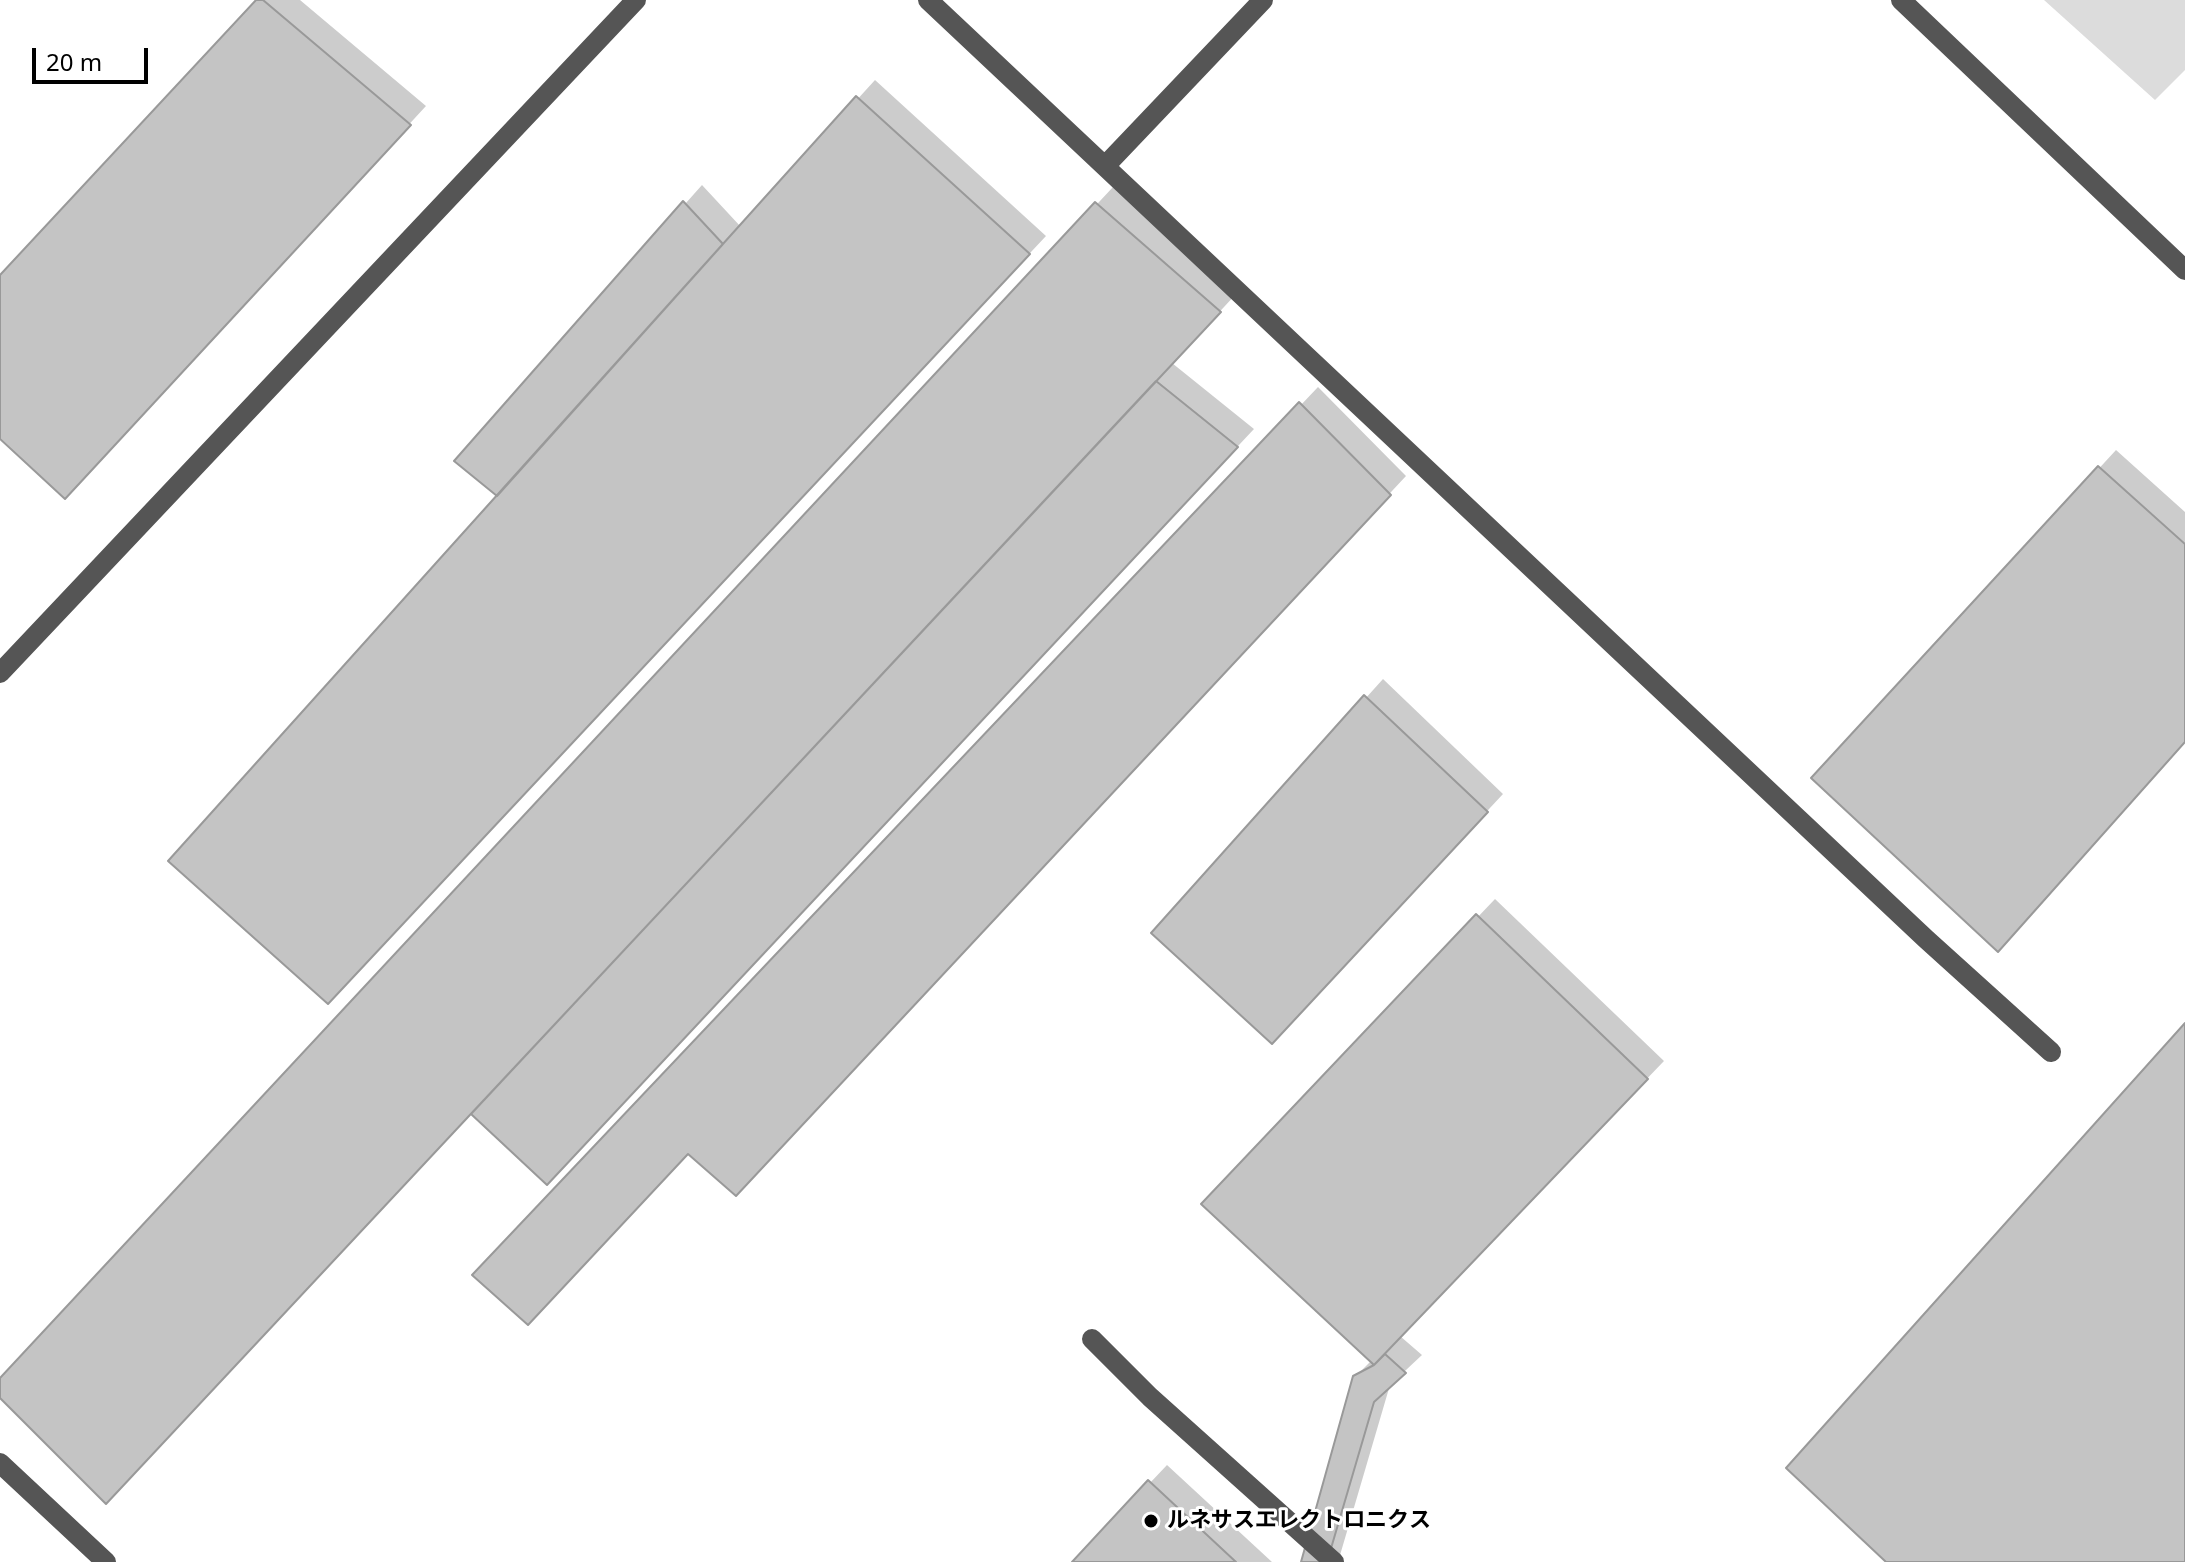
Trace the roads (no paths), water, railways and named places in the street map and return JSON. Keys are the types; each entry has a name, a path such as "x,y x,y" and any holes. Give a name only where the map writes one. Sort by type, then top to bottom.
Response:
{"lane":[{"path":"0,673 636,0"},
{"path":"928,0 1926,939 2051,1052"},
{"path":"1106,165 1263,0"},
{"path":"1901,0 2185,270"},
{"path":"1092,1339 1150,1397 1334,1562"},
{"path":"0,1463 106,1562"}],"place":[{"name":"ルネサスエレクトロニクス","path":"1151,1521"}]}
